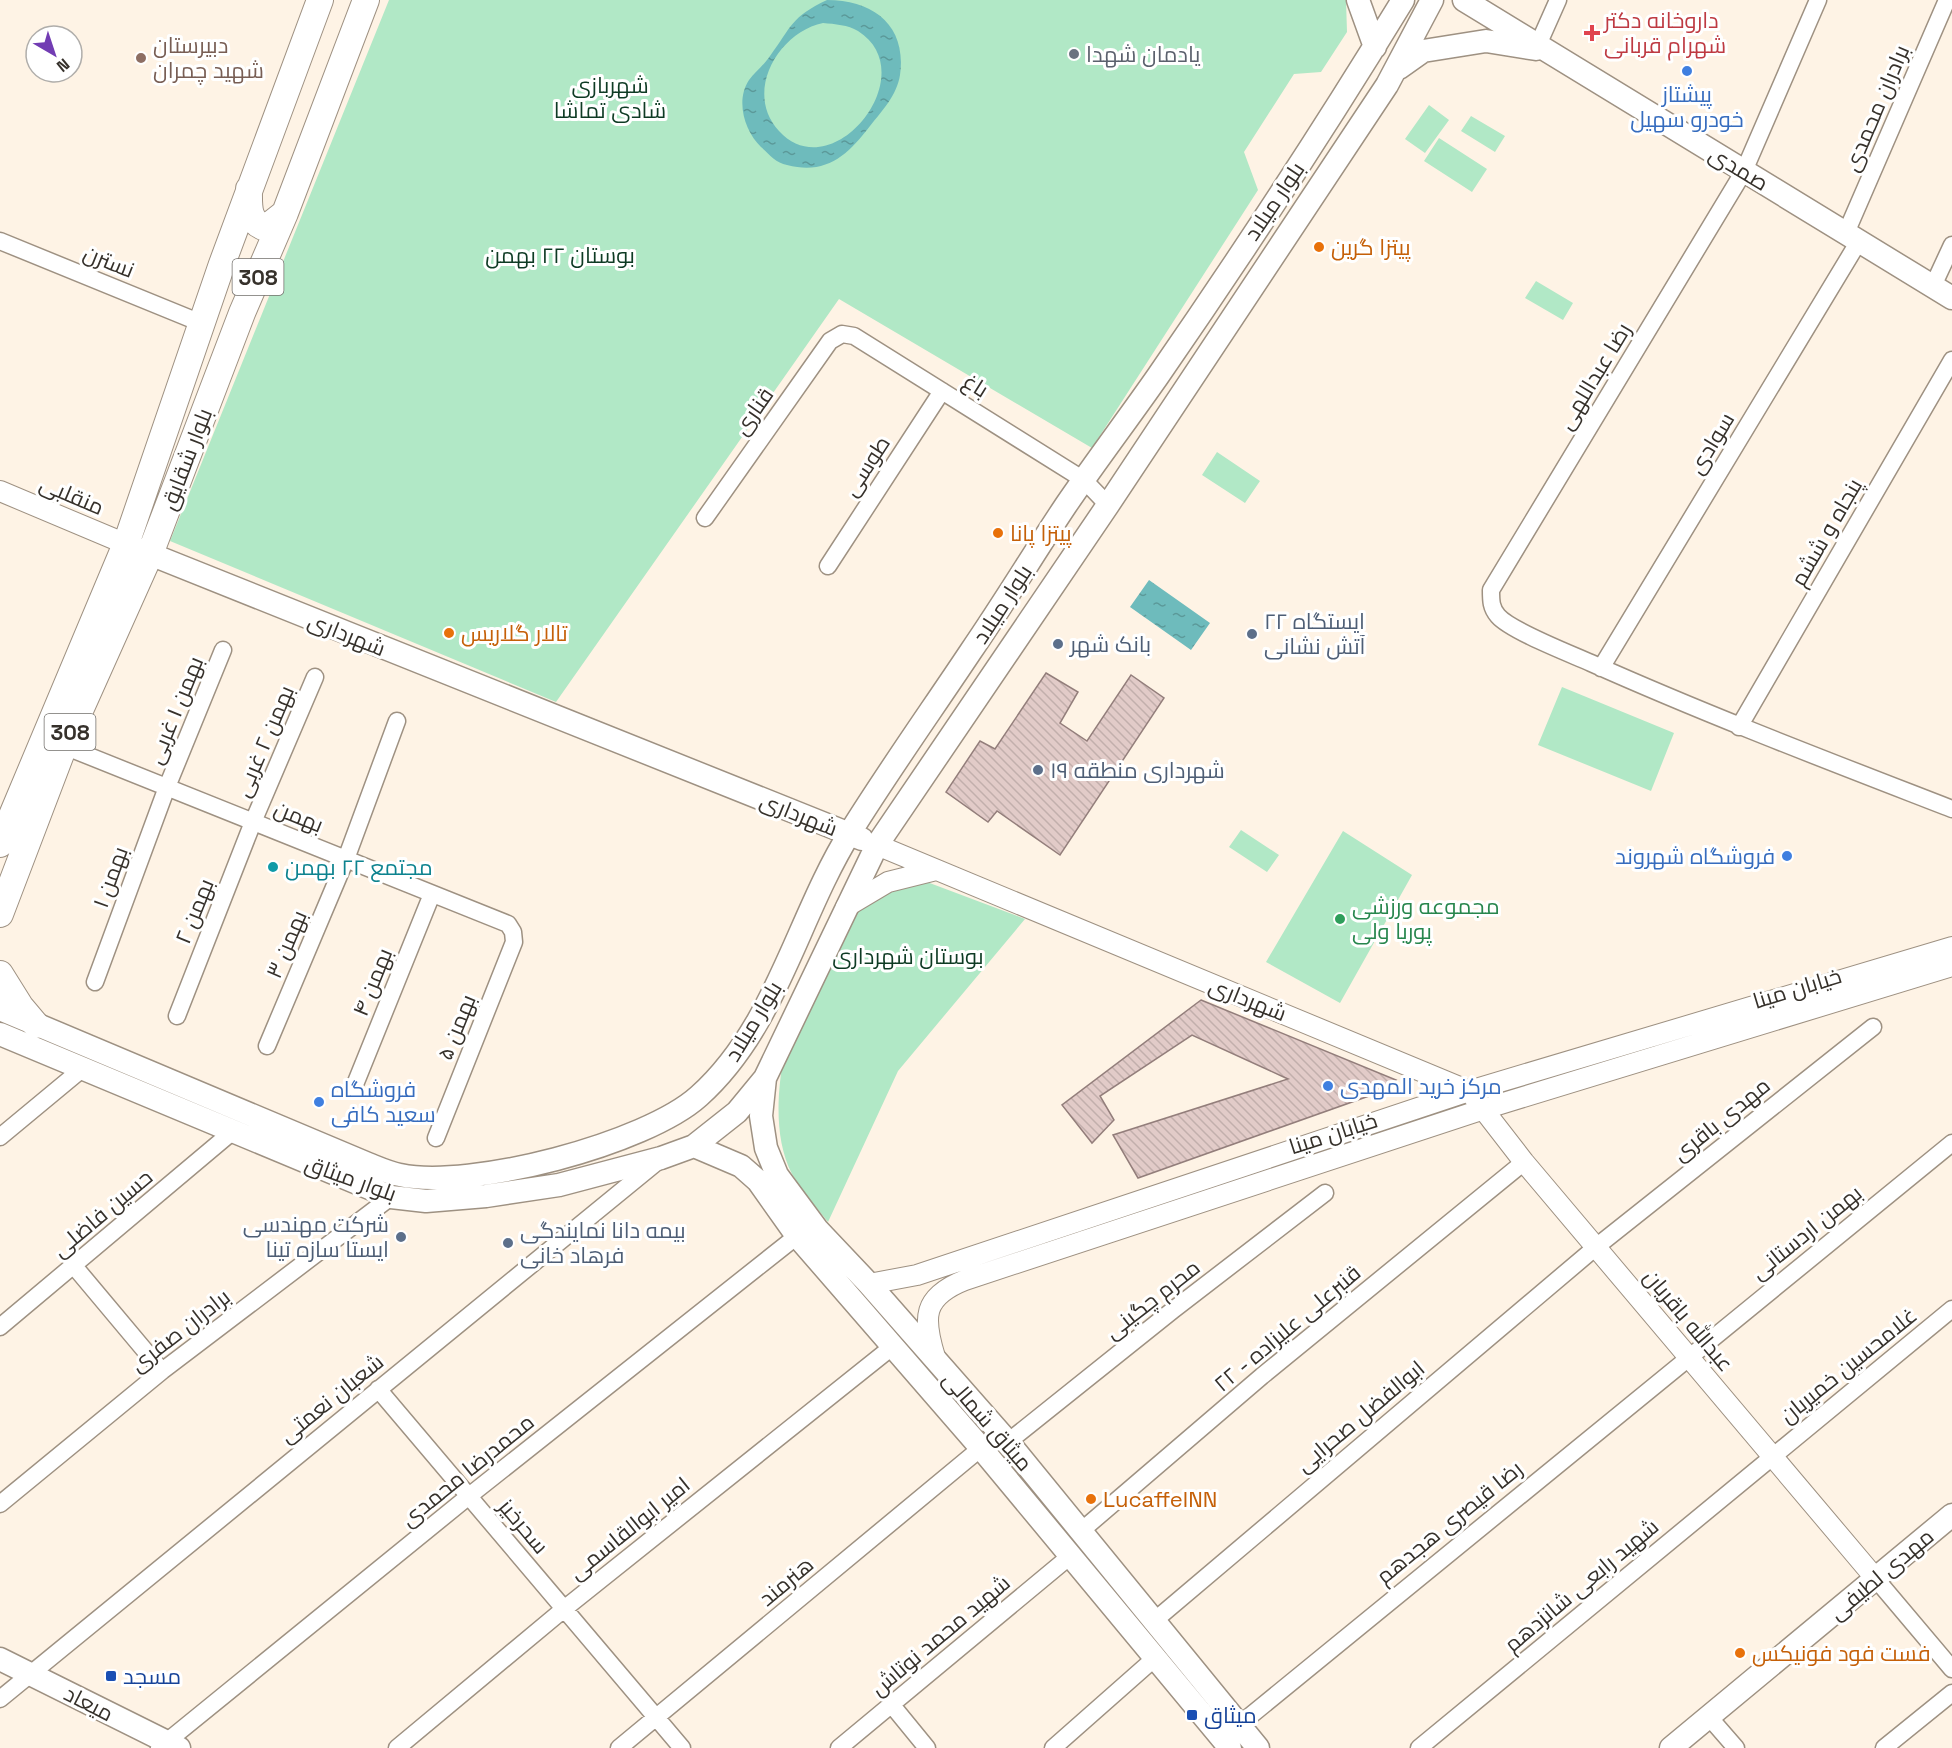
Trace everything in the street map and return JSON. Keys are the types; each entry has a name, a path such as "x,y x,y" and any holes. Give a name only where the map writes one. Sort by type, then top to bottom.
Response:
{"main road":[{"name":"بلوار شقایق","path":"0,914 64,746 150,554 254,286 285,213 366,0"},
{"path":"1358,0 1375,46"},
{"name":"بلوار میلاد","path":"698,1097 740,1052 765,1007 849,834 1084,480 1196,318 1403,0"},
{"name":"بلوار میلاد","path":"765,1078 878,845 1108,505 1397,68 1432,0"},
{"name":"صمدی","path":"1464,0 1942,292"},
{"name":"بلوار شقایق","path":"0,844 126,543 201,323 318,1"},
{"path":"1397,68 1422,51 1486,41 1543,48"},
{"path":"250,186 249,208 252,218 258,225 266,228 285,213"},
{"path":"222,264 234,257 244,257 252,264 254,286"},
{"path":"1196,318 1220,334"},
{"name":"شهرداری","path":"126,543 878,845"},
{"path":"0,974 20,1006 36,1024"},
{"name":"بلوار میثاق","path":"0,1009 368,1164 401,1175 429,1177 489,1173 557,1158 630,1135 669,1117 698,1097"},
{"name":"بلوار میثاق","path":"0,1034 391,1197 426,1201 486,1197 560,1185 661,1158 694,1146 737,1112 765,1078"},
{"name":"میثاق شمالی","path":"765,1078 761,1116 766,1148 777,1175 817,1229 869,1284 1008,1442 1258,1748"},
{"name":"میثاق شمالی","path":"694,1146 741,1166 758,1181 797,1236 981,1448 1069,1557 1230,1748"},
{"path":"850,1298 869,1284"},
{"name":"مهدی لطیفی","path":"1671,1748 1952,1515"},
{"name":"میعاد","path":"0,1659 168,1746"}],"street":[{"path":"1543,48 1558,0"},
{"name":"رضا عبداللهی","path":"1601,668 1499,617 1491,606 1491,590 1744,171 1818,0"},
{"name":"برادران محمدی","path":"1853,237 1947,0"},
{"name":"سوادی","path":"1601,668 1853,237"},
{"name":"نسترن","path":"0,241 201,323"},
{"path":"1942,292 1952,244"},
{"name":"باغ","path":"842,334 854,336 1084,480 1108,505"},
{"name":"قناری","path":"705,518 830,341 842,334"},
{"name":"پنجاه و ششم","path":"1739,727 1952,360"},
{"name":"طوسی","path":"828,566 942,391"},
{"name":"منقلبی","path":"0,491 126,543"},
{"name":"بهمن ۱ غربی","path":"167,787 224,650"},
{"path":"1601,668 1739,727 1952,809"},
{"name":"بهمن ۲ غربی","path":"254,822 315,677"},
{"name":"بهمن ۳","path":"267,1046 346,860 397,721"},
{"name":"بهمن","path":"64,746 508,924 513,932"},
{"name":"بهمن ۱","path":"95,982 167,787"},
{"name":"بهمن ۲","path":"177,1016 254,822"},
{"name":"شهرداری","path":"878,845 1469,1091"},
{"path":"846,907 888,882 936,870"},
{"name":"بهمن ۴","path":"354,1087 432,894"},
{"name":"بهمن ۵","path":"436,1138 514,942 513,932"},
{"name":"خیابان مینا","path":"869,1284 928,1271 1469,1091 1952,947"},
{"name":"خیابان مینا","path":"935,1360 926,1328 928,1310 949,1286 1484,1109 1952,966"},
{"name":"مهدی باقری","path":"1596,1247 1873,1027"},
{"path":"0,1137 82,1069"},
{"name":"عبدالله باقریان","path":"1469,1091 1524,1162 1876,1578"},
{"name":"حسین فاضلی","path":"0,1327 232,1131"},
{"name":"بهمن اردستانی","path":"1688,1356 1952,1143"},
{"name":"شعبان نعمتی","path":"0,1699 661,1158"},
{"name":"قنبرعلی علیزاده - ۲۲","path":"1081,1532 1262,1376 1524,1162"},
{"name":"محرم چگینی","path":"1008,1442 1173,1310 1325,1193"},
{"name":"برادران صفری","path":"0,1504 162,1371 391,1197"},
{"name":"محمدرضا محمدی","path":"168,1746 469,1496 797,1236"},
{"name":"ابوالفضل صحرایی","path":"1154,1621 1596,1247"},
{"path":"74,1266 162,1371"},
{"name":"غلامحسین خمیریان","path":"1772,1456 1952,1309"},
{"name":"امیر ابوالقاسمی","path":"397,1748 564,1609 892,1347"},
{"name":"رضا قیصری هجدهم","path":"1239,1725 1688,1356"},
{"name":"سحرخیز","path":"378,1389 682,1748"},
{"name":"هنرمند","path":"619,1748 981,1448"},
{"name":"شهید رابعی شانزدهم","path":"1419,1748 1772,1456"},
{"name":"شهید محمد نوتاش","path":"839,1748 1069,1557"},
{"path":"1876,1578 1952,1669"},
{"path":"1053,1748 1155,1658"},
{"path":"1884,1748 1952,1693"},
{"path":"891,1704 927,1748"},
{"path":"1708,1717 1736,1748"}],"green space":[{"name":"بوستان ۲۲ بهمن","path":"389,0 1346,0 1347,32 1321,72 1294,74 1244,152 1258,190 1092,448 839,299 556,702 170,541"},
{"path":"1429,105 1449,120 1425,153 1405,139"},
{"path":"1471,116 1505,136 1495,152 1461,131"},
{"path":"1439,138 1487,169 1472,192 1424,161"},
{"path":"1536,281 1573,303 1563,320 1525,298"},
{"path":"1217,452 1260,481 1245,503 1202,475"},
{"path":"1562,687 1674,733 1651,791 1538,745"},
{"path":"1241,830 1279,855 1267,872 1229,847"},
{"name":"مجموعه ورزشی پوریا ولی","path":"1343,831 1412,875 1340,1003 1266,962"},
{"name":"بوستان شهرداری","path":"927,882 1025,919 898,1071 828,1222 792,1174 782,1146 779,1100 784,1055 858,910 890,890"}],"water":[{"path":"827,0 844,1 873,11 884,19 898,43 901,58 900,75 896,89 888,102 853,146 824,165 801,167 779,162 755,141 746,125 742,106 749,80 768,59 793,23","holes":["823,23 846,26 858,31 876,50 882,73 877,97 864,119 845,136 824,146 801,145 779,131 769,116 764,99 766,82 771,66 780,51 792,38"]},
{"path":"1149,580 1210,623 1191,650 1130,607"}],"building":[{"name":"شهرداری منطقه ۱۹","path":"1046,673 1078,692 1060,723 1087,741 1131,675 1164,698 1060,855 997,811 988,822 946,792 980,741 995,749"},
{"name":"مرکز خرید المهدی","path":"1201,1000 1396,1080 1383,1091 1138,1178 1113,1135 1288,1079 1192,1035 1100,1096 1114,1120 1092,1143 1062,1105"}],"place":[{"name":"داروخانه دکتر شهرام قربانی","path":"1592,33"},
{"name":"یادمان شهدا","path":"1074,54"},
{"name":"دبیرستان شهید چمران","path":"141,58"},
{"name":"پیشتاز خودرو سهیل","path":"1687,71"},
{"name":"پیتزا گرین","path":"1319,247"},
{"name":"پیتزا پانا","path":"998,533"},
{"name":"تالار گلاریس","path":"449,633"},
{"name":"ایستگاه ۲۲ آتش نشانی","path":"1252,634"},
{"name":"بانک شهر","path":"1058,644"},
{"name":"شهرداری منطقه ۱۹","path":"1038,770"},
{"name":"فروشگاه شهروند","path":"1787,856"},
{"name":"مجتمع ۲۲ بهمن","path":"273,867"},
{"name":"مجموعه ورزشی پوریا ولی","path":"1340,919"},
{"name":"مرکز خرید المهدی","path":"1328,1086"},
{"name":"فروشگاه سعید کافی","path":"319,1102"},
{"name":"شرکت مهندسی ایستا سازه تینا","path":"401,1237"},
{"name":"بیمه دانا نمایندگی فرهاد خانی","path":"508,1243"},
{"name":"LucaffeINN","path":"1091,1499"},
{"name":"فست فود فونیکس","path":"1740,1653"},
{"name":"مسجد","path":"111,1676"},
{"name":"میثاق","path":"1192,1715"}],"park label":[{"name":"شهربازی شادی تماشا","path":"610,98"}]}
